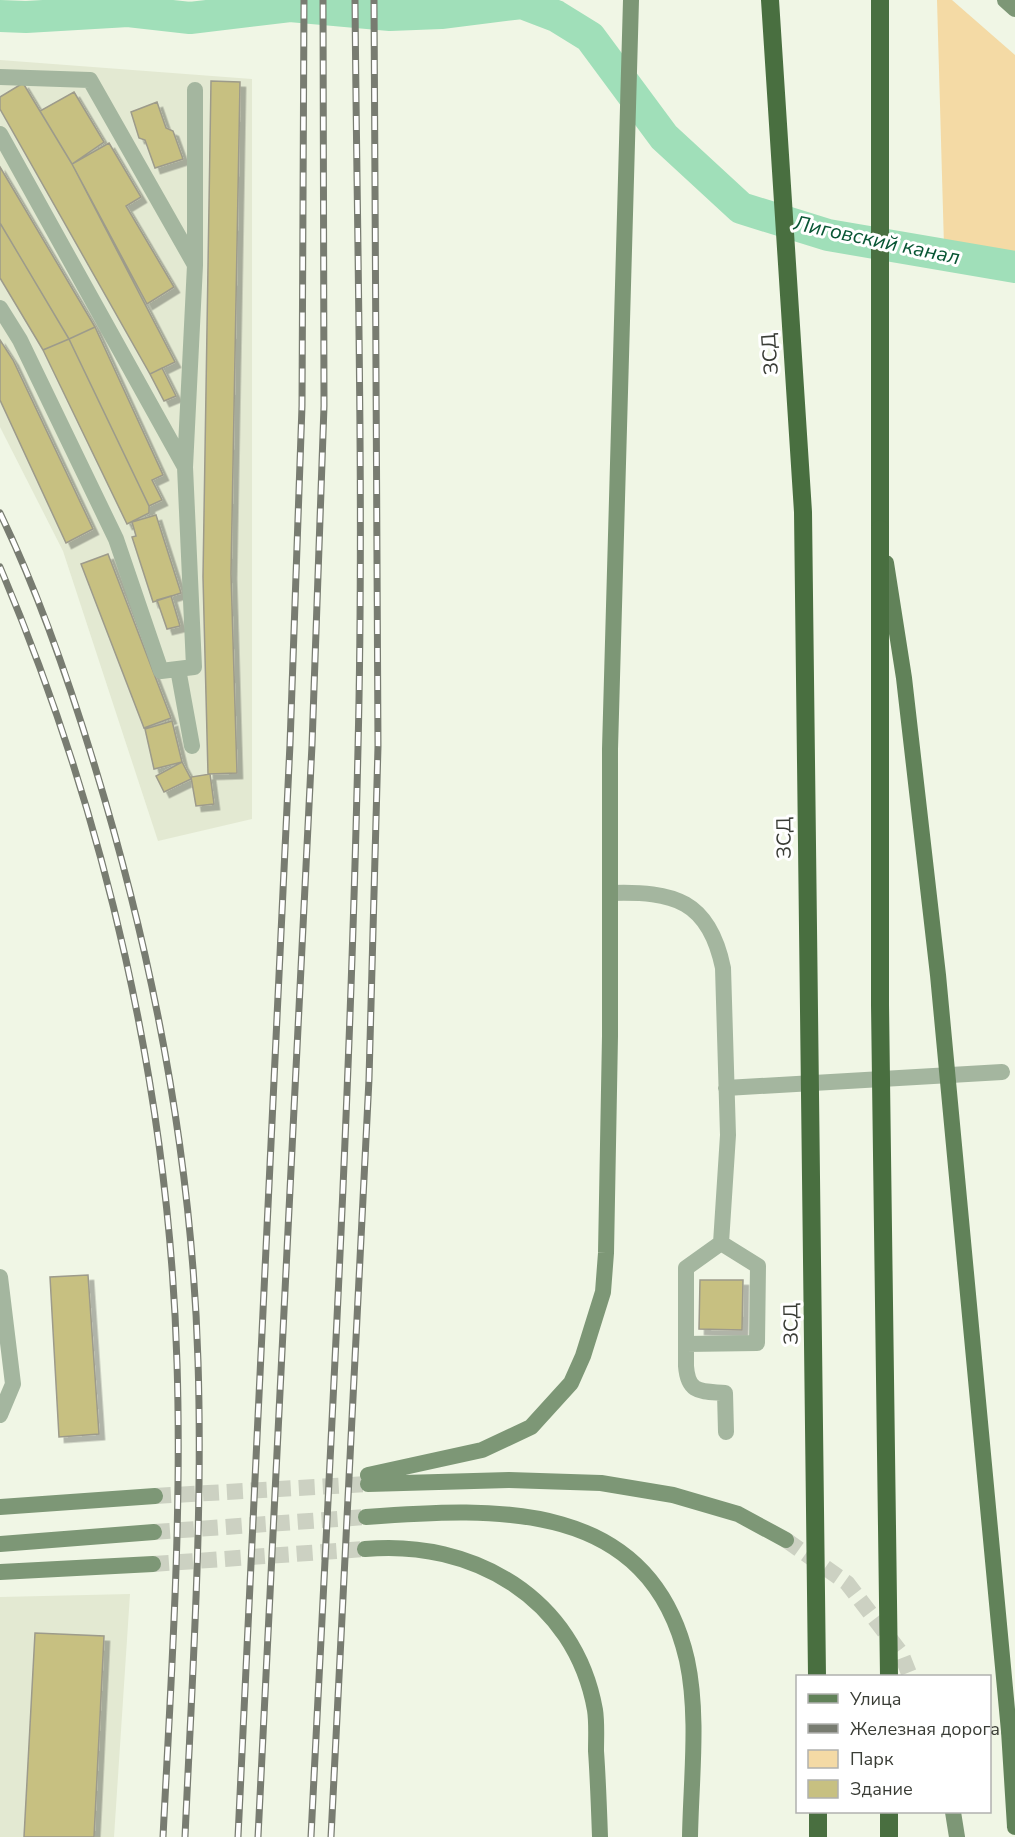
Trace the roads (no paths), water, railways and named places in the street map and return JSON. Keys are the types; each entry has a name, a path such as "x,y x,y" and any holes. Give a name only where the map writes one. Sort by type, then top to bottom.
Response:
{"highway":[{"name":"ЗСД","path":"770,0 803,512 817,1675"},
{"path":"880,0 880,1005 889,1675"},
{"path":"818,1813 818,1837"},
{"path":"889,1813 890,1837"}],"main road":[{"path":"631,0 610,749 606,1252 603,1292 583,1356 571,1383 531,1426 482,1450 368,1480 509,1480 602,1483 673,1495 738,1514 786,1540"},
{"path":"1005,0 1015,9"},
{"path":"880,529 904,678 938,975 1009,1731 1015,1827"},
{"path":"0,1507 155,1496"},
{"path":"366,1517 458,1511 513,1513 567,1525 611,1545 642,1569 673,1615 687,1660 693,1702 690,1837"},
{"path":"0,1544 154,1532"},
{"path":"365,1549 422,1550 485,1566 528,1593 567,1634 594,1710 600,1837"},
{"path":"0,1572 153,1564"},
{"path":"953,1813 957,1837"}],"lane":[{"path":"0,76 90,81 195,265"},
{"path":"0,308 20,340 116,539 161,670 194,667 185,467 195,265 195,90"},
{"path":"0,134 185,467"},
{"path":"178,669 192,746"},
{"path":"610,893 649,893 673,899 693,909 709,924 719,946 723,968 728,1135 721,1243"},
{"path":"726,1088 1002,1072"},
{"path":"686,1344 758,1343 758,1266 721,1243"},
{"path":"721,1243 686,1268 686,1344 687,1378 691,1386 698,1391 725,1392 726,1432"},
{"path":"0,1277 13,1384 0,1415"}],"waterway":[{"name":"Лиговский канал","path":"0,16 26,17 128,11 190,18 290,6 390,15 441,13 522,3 556,16 590,37 664,137 741,208 828,235 1015,267"}],"tunnel":[{"path":"155,1496 368,1484"},
{"path":"154,1532 366,1517"},
{"path":"786,1540 847,1583 901,1653 910,1675"},
{"path":"153,1564 365,1549"}],"railway":[{"path":"238,1837 290,744 302,406 304,0"},
{"path":"258,1837 312,745 324,406 323,0"},
{"path":"311,1837 344,1156 358,748 360,468 355,0"},
{"path":"331,1837 369,1079 378,746 374,0"},
{"path":"0,513 28,575 64,670 116,840 152,987 178,1136 188,1211 194,1286 199,1421 196,1599 185,1837"},
{"path":"0,567 38,662 71,759 100,857 125,957 145,1058 161,1159 171,1261 178,1422 175,1600 163,1837"}]}
